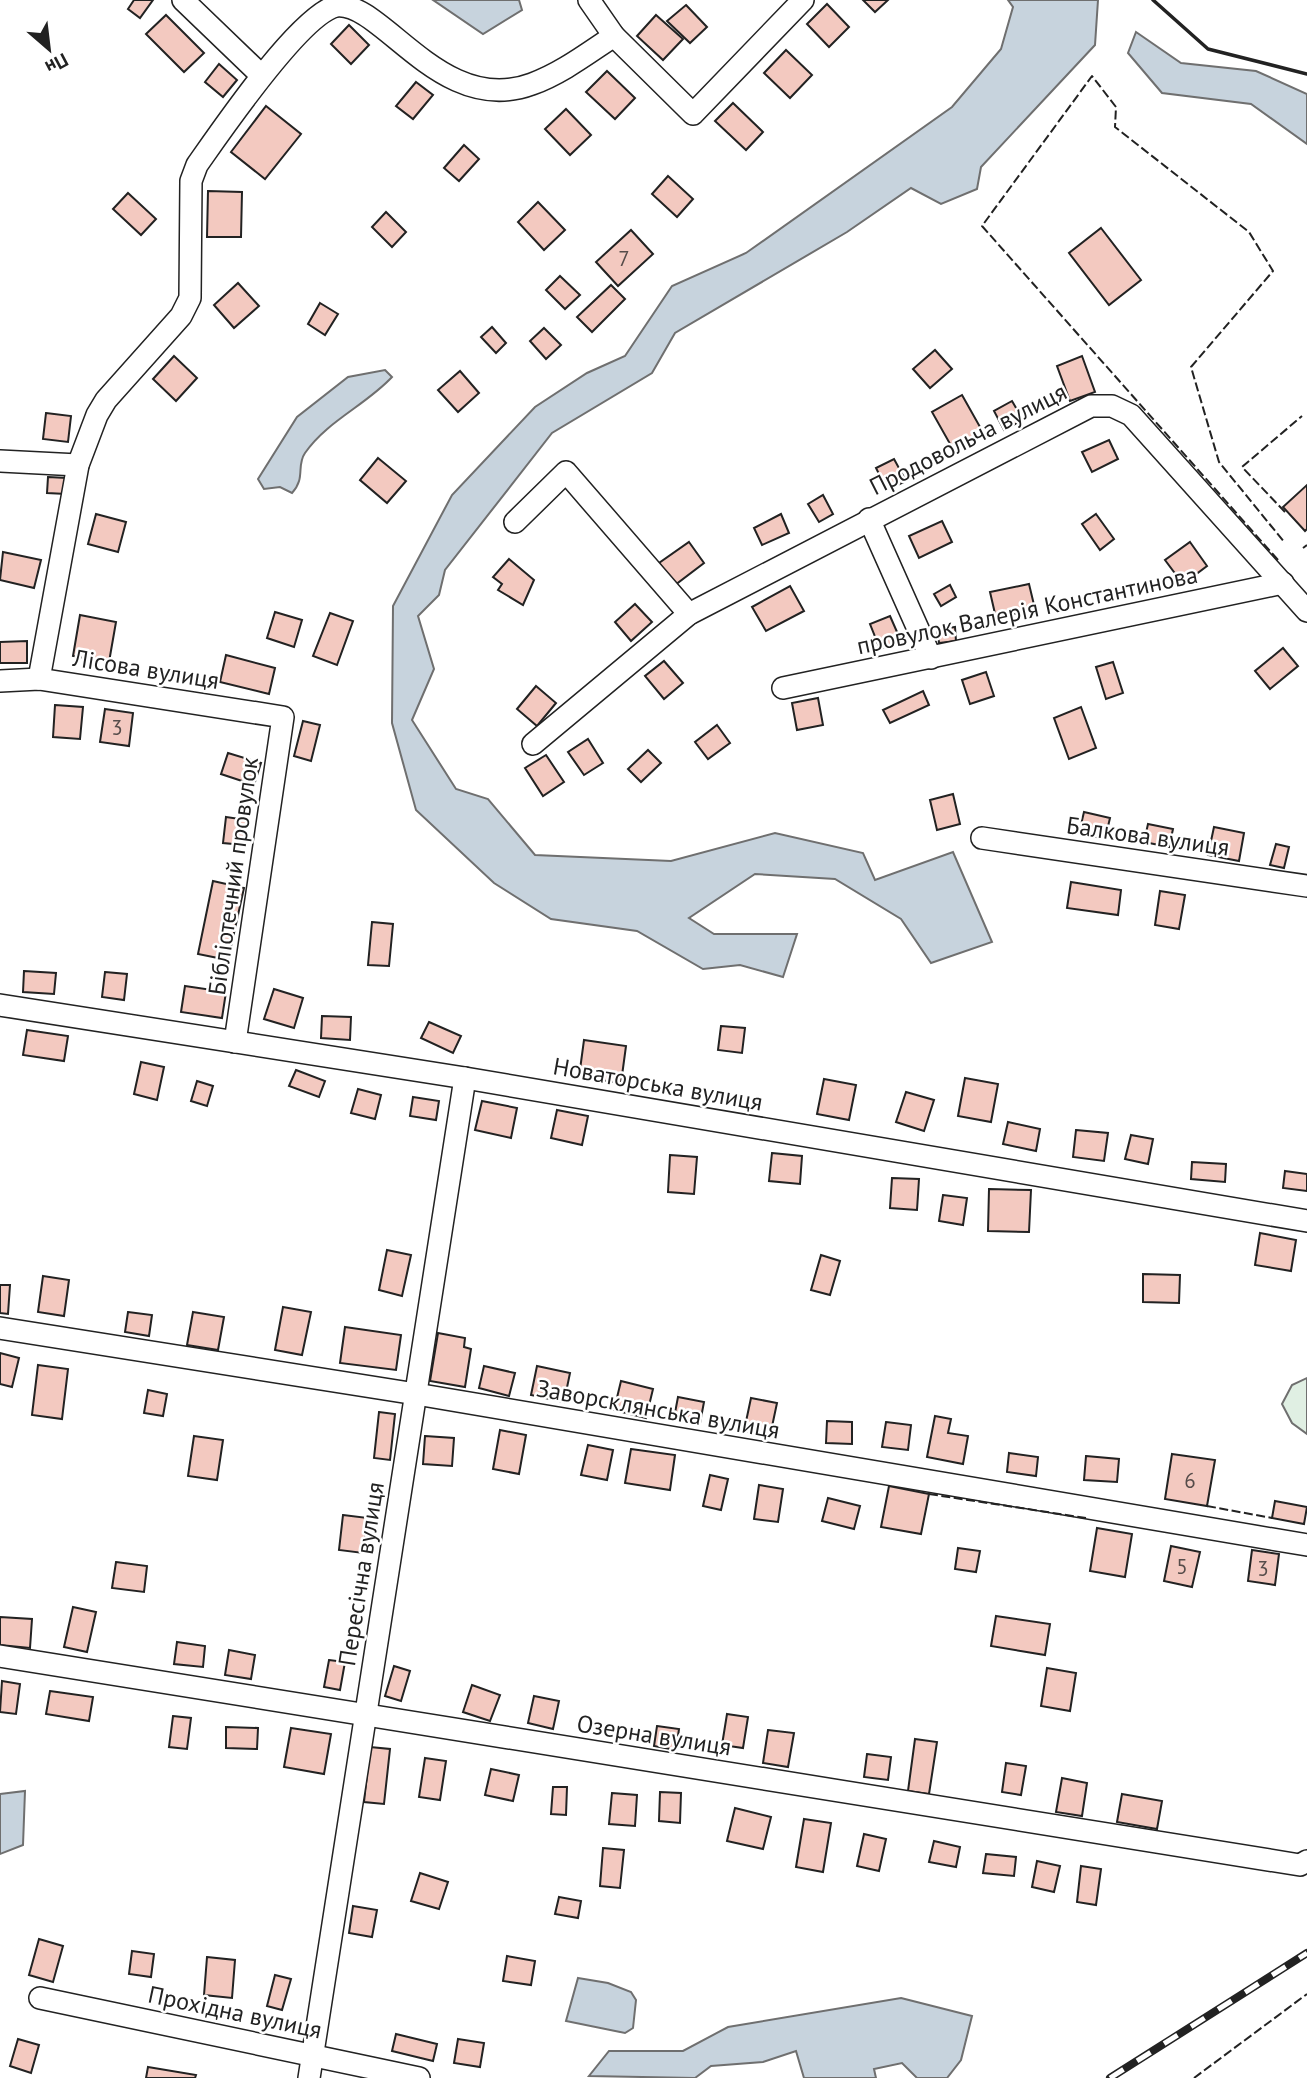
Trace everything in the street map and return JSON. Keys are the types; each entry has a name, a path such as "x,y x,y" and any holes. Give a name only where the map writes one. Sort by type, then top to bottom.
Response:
{"street":[{"path":"183,0 261,75"},
{"path":"589,0 614,36 693,114 803,0"},
{"path":"39,679 78,465 106,400 181,316 190,299 191,181 197,165 261,75 320,15 335,6 355,5 372,15 413,53 474,87 530,85 568,66 614,36"},
{"name":"Продовольча вулиця","path":"533,744 689,614 1091,406 1112,406 1131,415 1283,583"},
{"path":"0,461 78,465"},
{"path":"515,522 566,472 689,614"},
{"name":"Продовольча вулиця","path":"869,519 931,658"},
{"path":"1283,583 1307,611"},
{"name":"провулок Валерія Константинова","path":"783,688 1283,583"},
{"name":"Лісова вулиця","path":"0,681 39,679 283,717"},
{"name":"Бібліотечний провулок","path":"235,1042 283,717"},
{"name":"Балкова вулиця","path":"982,838 1307,886"},
{"name":"Новаторська вулиця","path":"0,1005 465,1078 1307,1221"},
{"name":"Пересічна вулиця","path":"309,2078 465,1078"},
{"name":"Заворсклянська вулиця","path":"0,1328 416,1394 1307,1545"},
{"name":"Озерна вулиця","path":"0,1656 1304,1863"},
{"name":"Прохідна вулиця","path":"40,1998 419,2078"}],"green space":[{"path":"1307,1378 1307,1434 1292,1423 1282,1404 1292,1385"}],"shaded area":[{"path":"433,0 519,0 522,10 483,34"},
{"path":"1008,0 1098,0 1095,45 981,167 977,189 941,204 911,188 847,232 675,333 652,373 552,433 445,570 439,595 418,616 434,669 412,720 456,789 488,799 535,855 671,861 775,833 863,853 875,880 953,852 992,942 931,963 901,919 835,879 755,874 689,918 714,934 797,934 783,977 740,965 703,969 637,931 551,919 494,883 416,810 392,723 393,606 452,495 535,407 587,373 625,356 672,286 746,253 952,107 1001,49 1013,7"},
{"path":"1136,32 1181,63 1256,71 1307,94 1307,144 1251,104 1162,93 1128,53"},
{"path":"385,370 392,377 335,422 305,453 299,482 292,493 280,487 264,489 258,479 297,417 348,377"},
{"path":"25,1791 23,1845 0,1854 0,1794"},
{"path":"578,1978 608,1983 631,1992 636,2000 633,2028 625,2033 566,2021"},
{"path":"901,1998 972,2016 961,2060 947,2078 917,2078 902,2063 874,2069 876,2078 804,2078 796,2051 763,2062 711,2066 695,2078 589,2076 609,2051 683,2051 728,2027"}],"building":[{"path":"134,0 153,0 140,18 128,9"},
{"path":"863,0 888,0 875,12"},
{"path":"827,4 849,27 829,47 807,24"},
{"path":"686,5 707,27 690,43 667,21"},
{"path":"166,15 204,53 184,72 146,34"},
{"path":"656,15 683,39 663,60 637,36"},
{"path":"349,25 369,45 351,64 331,44"},
{"path":"786,50 812,75 790,98 764,73"},
{"path":"219,64 237,80 223,97 205,82"},
{"path":"607,71 635,98 615,119 586,92"},
{"path":"416,82 433,95 413,119 396,106"},
{"path":"733,103 763,132 746,150 715,121"},
{"path":"266,106 301,134 265,179 231,152"},
{"path":"566,109 591,135 570,155 545,129"},
{"path":"464,145 479,159 459,181 444,168"},
{"path":"668,176 693,199 677,217 652,194"},
{"path":"208,191 242,192 241,237 207,237"},
{"path":"128,193 156,219 141,235 113,209"},
{"path":"538,202 565,230 544,250 518,222"},
{"path":"386,212 406,232 392,247 372,227"},
{"path":"1101,228 1141,280 1109,305 1069,253"},
{"path":"631,230 653,254 618,286 596,262"},
{"path":"560,276 580,295 565,309 546,290"},
{"path":"238,283 259,306 234,328 214,305"},
{"path":"611,285 625,299 592,332 577,317"},
{"path":"320,303 338,314 325,335 308,324"},
{"path":"492,327 506,343 496,353 481,337"},
{"path":"544,328 561,345 546,359 530,341"},
{"path":"935,350 952,369 930,388 913,369"},
{"path":"174,356 197,378 176,401 153,379"},
{"path":"1082,356 1095,392 1070,401 1057,366"},
{"path":"460,371 479,393 458,412 438,390"},
{"path":"962,395 984,434 954,451 932,412"},
{"path":"1012,401 1023,420 1004,430 994,411"},
{"path":"46,413 71,416 68,442 43,439"},
{"path":"1109,440 1118,459 1092,472 1082,452"},
{"path":"378,458 406,481 387,503 360,480"},
{"path":"894,459 906,481 887,490 876,468"},
{"path":"48,477 67,478 66,494 47,493"},
{"path":"1307,485 1307,529 1305,531 1283,507"},
{"path":"823,495 833,514 819,522 808,504"},
{"path":"96,514 126,522 118,552 88,544"},
{"path":"781,514 789,533 762,545 754,528"},
{"path":"1096,514 1114,539 1100,550 1082,524"},
{"path":"942,521 952,542 919,558 909,536"},
{"path":"689,542 704,563 675,585 659,563"},
{"path":"1190,542 1207,566 1183,584 1165,560"},
{"path":"3,552 41,560 34,588 0,580"},
{"path":"509,559 534,580 523,605 498,590 502,584 493,577"},
{"path":"1029,584 1035,609 996,618 990,592"},
{"path":"950,585 956,597 941,606 934,594"},
{"path":"790,586 804,611 766,631 752,607"},
{"path":"635,604 652,622 631,641 615,622"},
{"path":"275,612 302,620 294,647 267,638"},
{"path":"330,613 353,621 337,665 313,656"},
{"path":"80,615 116,622 109,662 73,656"},
{"path":"890,616 901,641 880,649 870,624"},
{"path":"955,627 956,641 939,643 937,630"},
{"path":"27,641 27,663 0,663 0,642"},
{"path":"1283,648 1298,666 1270,689 1255,671"},
{"path":"226,655 275,668 269,694 220,682"},
{"path":"664,661 683,683 664,699 645,676"},
{"path":"1113,662 1123,693 1106,699 1096,667"},
{"path":"986,672 994,696 970,704 962,680"},
{"path":"536,686 556,703 537,726 517,709"},
{"path":"923,691 929,705 890,723 883,710"},
{"path":"818,698 823,725 797,730 792,703"},
{"path":"55,705 83,707 80,739 53,737"},
{"path":"1081,707 1096,748 1069,759 1054,718"},
{"path":"105,709 133,713 129,746 100,742"},
{"path":"303,721 320,725 311,761 294,756"},
{"path":"717,725 730,743 708,759 695,742"},
{"path":"588,739 603,763 584,775 568,752"},
{"path":"648,750 661,763 641,782 628,769"},
{"path":"228,753 261,763 254,785 221,774"},
{"path":"546,755 564,782 543,796 525,768"},
{"path":"953,794 960,824 937,830 930,800"},
{"path":"1084,812 1110,818 1105,839 1079,833"},
{"path":"226,817 247,820 244,845 223,843"},
{"path":"1148,824 1173,829 1169,847 1144,842"},
{"path":"1214,827 1244,833 1239,861 1208,855"},
{"path":"1276,844 1289,847 1284,868 1270,865"},
{"path":"213,881 244,888 228,960 198,954"},
{"path":"1071,882 1121,890 1118,915 1067,908"},
{"path":"1160,891 1185,895 1179,929 1155,925"},
{"path":"372,922 393,924 389,966 368,965"},
{"path":"24,971 56,973 54,994 23,992"},
{"path":"105,972 127,974 124,1000 102,997"},
{"path":"185,986 226,992 222,1018 181,1012"},
{"path":"274,989 303,998 294,1028 264,1019"},
{"path":"322,1016 351,1017 350,1040 321,1038"},
{"path":"429,1022 461,1036 453,1053 421,1038"},
{"path":"721,1026 745,1028 742,1053 718,1050"},
{"path":"27,1030 68,1036 64,1061 23,1055"},
{"path":"584,1040 626,1046 621,1083 579,1077"},
{"path":"141,1062 164,1067 157,1100 134,1094"},
{"path":"296,1070 325,1081 319,1097 289,1086"},
{"path":"965,1078 998,1084 991,1122 958,1116"},
{"path":"824,1079 856,1085 849,1120 817,1114"},
{"path":"197,1081 213,1086 207,1106 191,1101"},
{"path":"358,1089 381,1095 375,1119 351,1113"},
{"path":"906,1092 934,1100 924,1131 896,1122"},
{"path":"413,1097 439,1101 436,1120 410,1116"},
{"path":"482,1101 517,1108 511,1138 475,1130"},
{"path":"557,1110 588,1116 582,1145 551,1138"},
{"path":"1008,1122 1040,1129 1036,1151 1003,1144"},
{"path":"1076,1130 1108,1133 1104,1161 1073,1157"},
{"path":"1131,1135 1153,1139 1148,1164 1125,1159"},
{"path":"772,1153 802,1156 800,1184 769,1181"},
{"path":"670,1155 697,1157 694,1194 668,1192"},
{"path":"1192,1162 1226,1164 1225,1182 1191,1179"},
{"path":"1285,1171 1307,1174 1307,1191 1283,1188"},
{"path":"892,1178 919,1179 917,1210 890,1208"},
{"path":"989,1189 1031,1190 1029,1232 988,1231"},
{"path":"943,1195 967,1198 963,1225 939,1221"},
{"path":"1260,1233 1296,1240 1291,1271 1255,1265"},
{"path":"387,1250 411,1255 402,1296 379,1290"},
{"path":"821,1255 840,1261 830,1295 811,1290"},
{"path":"1143,1274 1180,1275 1179,1303 1143,1302"},
{"path":"43,1276 69,1280 64,1316 38,1312"},
{"path":"0,1285 10,1285 8,1314 0,1313"},
{"path":"283,1307 311,1312 302,1355 275,1350"},
{"path":"128,1312 152,1315 149,1336 125,1332"},
{"path":"193,1312 224,1317 218,1350 187,1345"},
{"path":"345,1327 401,1335 396,1370 340,1363"},
{"path":"438,1333 465,1338 464,1347 471,1349 465,1387 430,1381"},
{"path":"0,1353 19,1358 12,1387 0,1384"},
{"path":"38,1365 68,1369 62,1419 32,1415"},
{"path":"484,1366 515,1373 509,1396 479,1388"},
{"path":"537,1366 570,1373 564,1402 531,1395"},
{"path":"621,1381 653,1389 646,1418 614,1410"},
{"path":"148,1390 167,1394 163,1416 144,1413"},
{"path":"678,1397 704,1402 700,1423 674,1418"},
{"path":"751,1398 777,1403 770,1436 744,1431"},
{"path":"379,1412 395,1414 390,1460 374,1458"},
{"path":"935,1416 951,1419 948,1433 968,1436 963,1464 927,1457"},
{"path":"827,1421 852,1422 852,1444 826,1443"},
{"path":"886,1422 911,1425 908,1450 882,1447"},
{"path":"500,1430 526,1435 519,1474 493,1469"},
{"path":"194,1436 223,1440 217,1480 188,1476"},
{"path":"425,1436 454,1438 452,1466 423,1464"},
{"path":"588,1445 613,1450 607,1480 581,1475"},
{"path":"631,1449 675,1455 670,1490 625,1483"},
{"path":"1009,1453 1038,1457 1036,1476 1007,1472"},
{"path":"1172,1454 1215,1460 1207,1506 1165,1499"},
{"path":"1086,1456 1119,1459 1117,1482 1084,1480"},
{"path":"710,1475 728,1479 721,1510 703,1506"},
{"path":"759,1485 783,1489 778,1522 754,1519"},
{"path":"889,1486 929,1494 921,1534 881,1527"},
{"path":"828,1498 860,1506 854,1529 822,1521"},
{"path":"1275,1501 1307,1507 1304,1524 1272,1518"},
{"path":"343,1515 368,1518 363,1553 339,1550"},
{"path":"1097,1528 1132,1534 1125,1577 1090,1571"},
{"path":"1171,1546 1200,1552 1192,1587 1164,1581"},
{"path":"958,1548 980,1551 976,1572 955,1569"},
{"path":"1252,1550 1279,1554 1275,1585 1248,1581"},
{"path":"116,1562 147,1566 144,1592 112,1588"},
{"path":"73,1607 96,1612 87,1652 64,1647"},
{"path":"996,1616 1050,1624 1045,1655 991,1646"},
{"path":"0,1617 32,1619 30,1648 0,1645"},
{"path":"177,1642 205,1646 203,1667 174,1664"},
{"path":"229,1650 255,1655 251,1679 225,1675"},
{"path":"329,1660 345,1662 340,1690 324,1687"},
{"path":"394,1666 410,1671 401,1701 385,1696"},
{"path":"1047,1668 1076,1673 1070,1711 1041,1706"},
{"path":"2,1681 20,1684 16,1714 0,1712"},
{"path":"472,1685 500,1695 490,1721 463,1712"},
{"path":"50,1691 93,1697 89,1721 46,1714"},
{"path":"534,1696 559,1701 553,1729 528,1723"},
{"path":"727,1714 748,1717 743,1748 722,1745"},
{"path":"173,1716 191,1718 187,1749 169,1747"},
{"path":"657,1726 679,1729 676,1750 654,1746"},
{"path":"226,1727 258,1728 257,1749 226,1748"},
{"path":"291,1728 331,1734 324,1774 284,1767"},
{"path":"768,1730 794,1733 788,1767 763,1763"},
{"path":"915,1739 937,1742 929,1794 908,1791"},
{"path":"370,1747 390,1749 384,1804 364,1802"},
{"path":"867,1754 891,1757 888,1780 864,1777"},
{"path":"425,1758 446,1761 440,1800 419,1797"},
{"path":"1006,1763 1026,1766 1021,1795 1002,1792"},
{"path":"491,1769 519,1775 513,1801 485,1795"},
{"path":"1062,1778 1087,1783 1082,1816 1056,1812"},
{"path":"553,1787 567,1787 566,1815 551,1814"},
{"path":"660,1792 681,1793 680,1823 659,1821"},
{"path":"612,1793 637,1795 635,1826 609,1824"},
{"path":"1122,1794 1162,1801 1157,1829 1117,1822"},
{"path":"735,1808 771,1817 763,1849 727,1841"},
{"path":"804,1819 831,1823 823,1872 796,1867"},
{"path":"864,1834 886,1839 879,1871 857,1866"},
{"path":"934,1841 960,1847 956,1867 929,1862"},
{"path":"603,1848 624,1850 620,1888 600,1886"},
{"path":"986,1854 1016,1857 1014,1876 983,1873"},
{"path":"1037,1861 1060,1866 1054,1892 1032,1887"},
{"path":"1081,1866 1101,1869 1096,1905 1077,1902"},
{"path":"420,1873 448,1882 439,1909 411,1901"},
{"path":"559,1897 581,1901 578,1918 555,1914"},
{"path":"353,1906 377,1910 372,1937 349,1933"},
{"path":"39,1939 63,1946 53,1982 29,1975"},
{"path":"132,1951 154,1954 151,1977 129,1974"},
{"path":"507,1956 535,1961 531,1985 503,1981"},
{"path":"207,1957 235,1960 232,1998 204,1995"},
{"path":"275,1975 291,1979 282,2010 267,2006"},
{"path":"396,2034 437,2044 433,2061 392,2051"},
{"path":"18,2039 39,2045 31,2073 10,2066"},
{"path":"458,2039 484,2043 480,2067 454,2063"},
{"path":"148,2067 196,2075 195,2078 146,2078"}],"railway":[{"path":"1110,2078 1307,1953"}],"fence":[{"path":"1278,560 982,226 1092,76 1116,107 1115,127 1249,232 1273,271 1191,367 1219,462 1285,543"},
{"path":"1285,512 1242,467 1302,416"},
{"path":"1303,548 1307,545"},
{"path":"929,1494 1086,1518"},
{"path":"1207,1506 1272,1518"},
{"path":"1194,2078 1307,1994"}],"wall":[{"path":"1153,0 1208,49 1307,74"}]}
